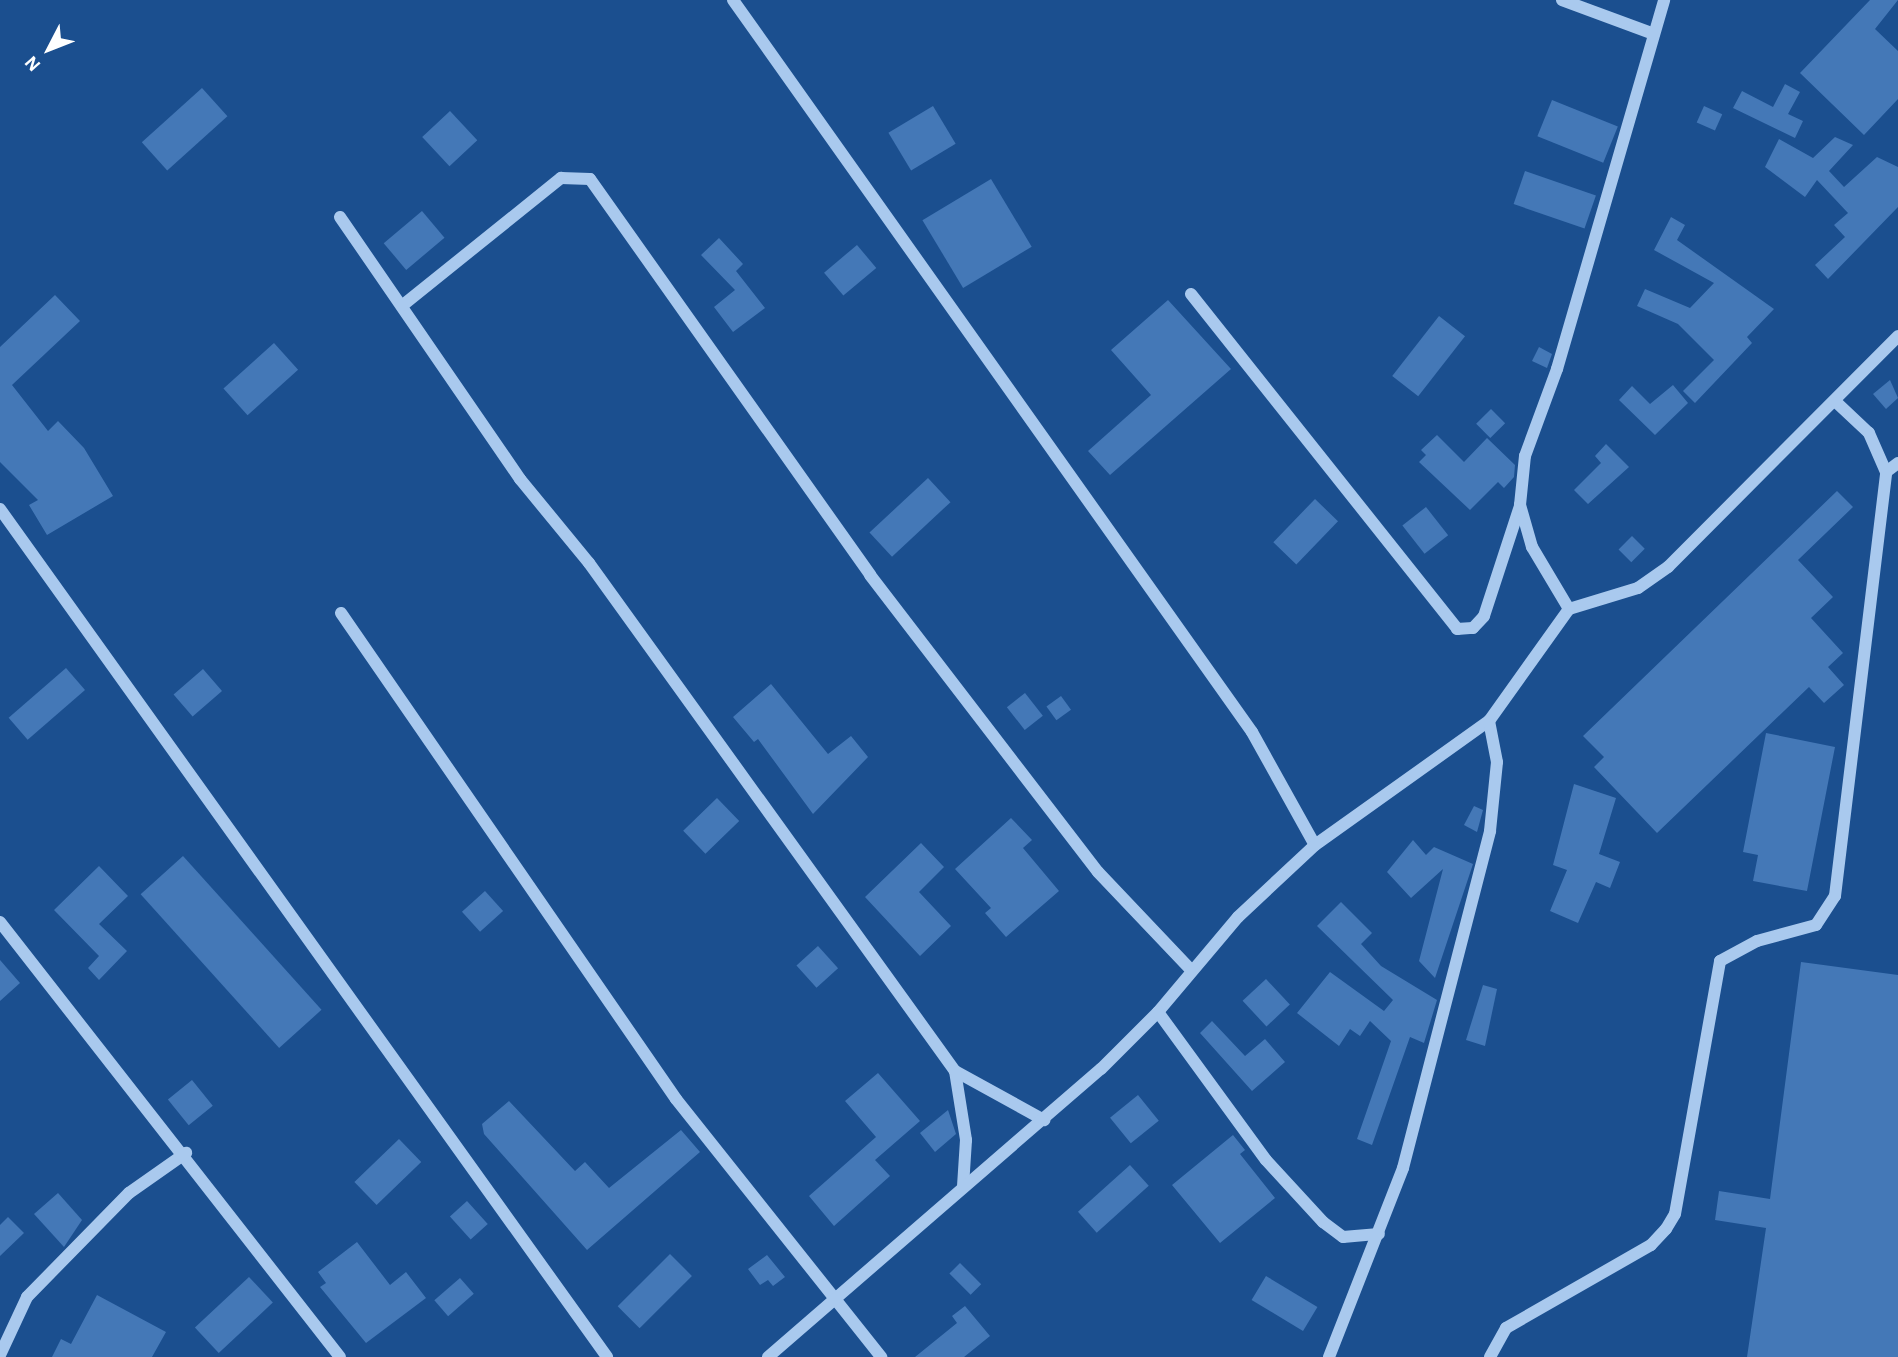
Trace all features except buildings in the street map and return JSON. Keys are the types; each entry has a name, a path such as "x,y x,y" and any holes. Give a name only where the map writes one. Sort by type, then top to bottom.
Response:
{"street":[{"path":"733,0 1252,732 1315,845"},
{"path":"1562,0 1654,34"},
{"path":"1191,294 1457,629 1473,628 1484,617 1520,505 1525,456 1557,369 1664,0"},
{"path":"403,305 561,178 590,179 870,575 1098,872 1190,969"},
{"path":"340,217 520,479 589,563 956,1070 1044,1120"},
{"path":"768,1357 830,1299 1044,1120 1158,1012 1190,969 1315,845 1489,721 1569,609 1639,588 1668,567 1837,404 1898,335"},
{"path":"1490,1357 1506,1328 1651,1245 1666,1229 1675,1214 1720,961 1758,941 1801,933 1827,914 1870,637 1885,472 1869,433 1837,404"},
{"path":"1885,472 1898,463"},
{"path":"1520,505 1532,547 1569,609"},
{"path":"0,509 607,1357"},
{"path":"341,613 676,1098 830,1299 881,1357"},
{"path":"1329,1357 1403,1168 1490,831 1497,762 1489,721"},
{"path":"0,922 186,1153 340,1357"},
{"path":"1158,1012 1266,1160 1322,1222 1343,1237 1379,1234"},
{"path":"956,1070 966,1140 962,1186"},
{"path":"0,1355 27,1297 129,1193 186,1153"}]}
